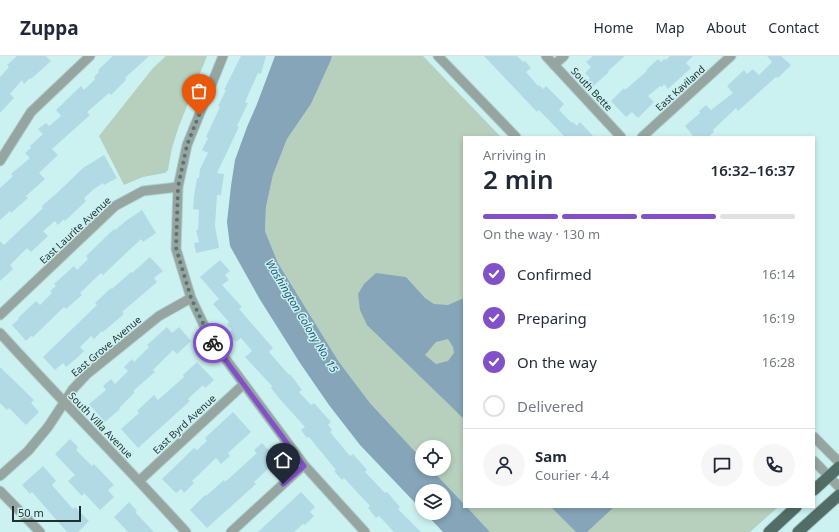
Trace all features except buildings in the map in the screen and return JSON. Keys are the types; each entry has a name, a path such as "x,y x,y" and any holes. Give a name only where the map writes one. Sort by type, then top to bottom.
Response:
{"main road":[{"path":"815,489 839,467"},
{"path":"798,532 839,495"},
{"path":"769,532 795,508"}],"street":[{"path":"0,161 4,146 31,112 90,56"},
{"path":"223,56 187,145 178,187 176,248 191,298 210,338 304,466 365,532"},
{"path":"438,56 515,136"},
{"name":"South Bette","path":"546,56 620,136"},
{"path":"554,65 564,56"},
{"name":"East Kaviland","path":"643,136 732,56"},
{"name":"East Laurite Avenue","path":"0,315 115,206 143,191 178,187"},
{"name":"East Grove Avenue","path":"0,476 28,451 48,427 73,389 87,374 160,316 191,298"},
{"name":"South Villa Avenue","path":"0,333 186,532"},
{"name":"East Byrd Avenue","path":"139,481 244,384"},
{"path":"815,438 839,462"},
{"path":"815,462 839,487"},
{"path":"231,532 304,466"},
{"path":"0,491 40,532"}],"green space":[{"path":"166,56 207,56 179,126 172,148 168,170 165,173 143,177 124,185 99,136 153,68"},
{"path":"332,56 423,56 500,136 463,136 463,503 451,490 451,484 445,484 438,476 451,476 451,440 415,440 415,451 370,403 339,362 278,263 265,231 266,207 273,175 287,139 311,104"},
{"path":"468,508 777,508 750,532 490,532"}],"water":[{"name":"Washington Colony No. 15","path":"275,56 332,56 311,104 287,139 273,175 266,207 265,231 278,263 339,362 370,403 415,451 415,476 438,476 445,484 415,484 415,503 360,445 329,405 300,363 259,298 230,246 227,222 231,186 235,160"},
{"path":"376,273 406,277 425,298 434,304 448,305 463,298 463,418 367,325 360,310 358,294 364,284","holes":["448,339 453,347 454,353 448,361 436,364 425,355 436,342"]},
{"path":"451,490 463,503 463,508 468,508 490,532 443,532 432,520 451,520"},
{"path":"552,508 613,508 587,532 576,532"}],"way so far":[{"path":"199,115 187,145 178,187 176,248 191,298 213,343"}],"route":[{"path":"213,343 304,466 283,484"}]}
